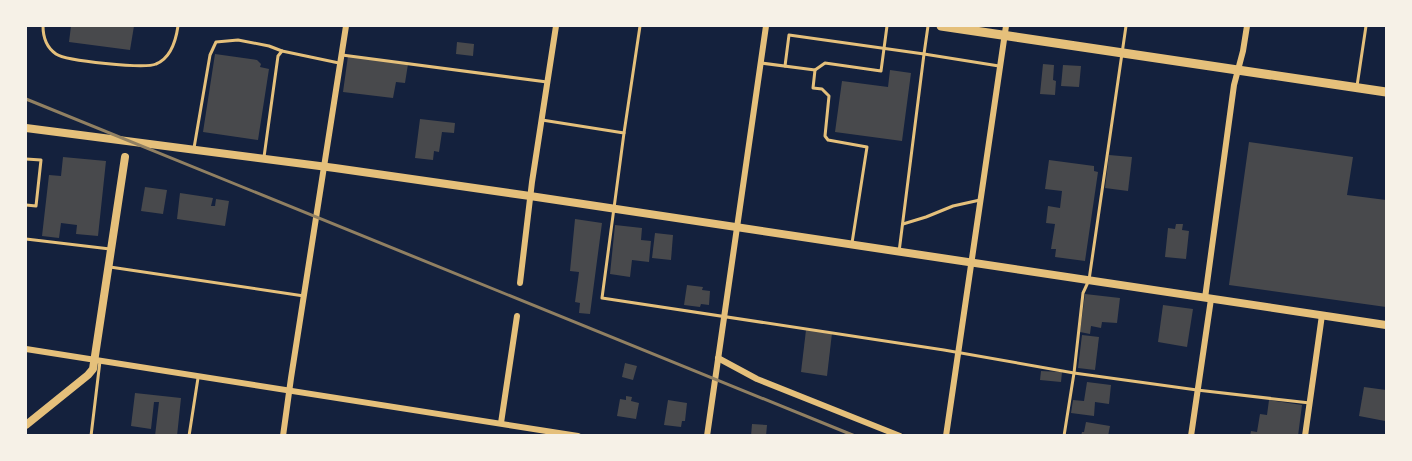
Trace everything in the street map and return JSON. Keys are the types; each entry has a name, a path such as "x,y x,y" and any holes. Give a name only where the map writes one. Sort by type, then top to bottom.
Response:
{"main road":[{"path":"941,26 1006,30 1122,53 1386,92"}],"street":[{"path":"283,435 346,26"},
{"path":"520,283 530,196 556,26"},
{"path":"707,435 766,26"},
{"path":"1191,435 1234,85 1247,26"},
{"path":"946,435 1006,30"},
{"path":"26,128 614,208 1386,325"},
{"path":"26,425 88,375 98,361 125,157"},
{"path":"1305,435 1322,315"},
{"path":"501,423 517,316"},
{"path":"26,350 578,435"},
{"path":"718,358 757,379 900,435"}],"lane":[{"path":"43,26 43,37 56,54 71,59 143,67 155,65 164,59 176,39 178,26"},
{"path":"640,26 602,298 958,352 1074,373 1310,403"},
{"path":"761,63 815,70 825,63 881,71 887,26"},
{"path":"899,252 928,26"},
{"path":"1064,435 1083,293 1089,280 1126,26"},
{"path":"1357,88 1366,26"},
{"path":"785,66 789,35 1000,66"},
{"path":"194,150 210,55 216,42 238,40 340,63"},
{"path":"264,159 276,61 282,51"},
{"path":"342,55 547,82"},
{"path":"815,70 813,88 822,89 829,96 825,136 828,140 867,147 852,245"},
{"path":"542,120 624,133"},
{"path":"26,159 41,160 36,206 26,205"},
{"path":"903,224 953,206 980,200"},
{"path":"26,238 112,249"},
{"path":"110,267 304,296"},
{"path":"91,435 98,361"},
{"path":"189,435 198,376"}],"building":[{"path":"71,26 134,26 130,50 69,42"},
{"path":"457,42 474,44 473,56 456,54"},
{"path":"215,54 257,60 261,64 260,67 269,69 258,140 203,132"},
{"path":"348,56 408,64 405,83 396,82 393,98 343,92"},
{"path":"1043,64 1054,65 1055,95 1040,94"},
{"path":"1063,65 1081,66 1079,87 1061,86"},
{"path":"890,70 911,73 902,141 835,132 842,81 888,87"},
{"path":"420,119 455,123 454,133 442,132 439,152 434,151 433,160 415,158"},
{"path":"1249,142 1353,157 1347,195 1386,200 1386,307 1229,285"},
{"path":"1109,155 1132,157 1128,191 1105,188"},
{"path":"63,157 106,161 98,236 76,234 77,225 61,223 59,238 42,236 49,175 61,176"},
{"path":"1049,160 1094,166 1094,171 1098,172 1085,261 1055,257 1056,249 1051,249 1055,224 1046,223 1048,206 1060,208 1062,191 1045,189"},
{"path":"145,187 167,190 163,214 141,211"},
{"path":"180,193 213,198 211,206 215,206 216,199 229,201 225,226 177,219"},
{"path":"575,219 602,223 590,314 579,313 580,303 575,302 579,272 570,271"},
{"path":"1176,224 1183,224 1182,230 1189,231 1186,259 1165,257 1168,228 1175,229"},
{"path":"615,225 642,228 641,240 651,241 649,262 632,260 630,277 610,274"},
{"path":"655,233 673,235 671,260 652,258"},
{"path":"687,285 703,287 702,290 710,291 709,305 701,304 700,307 684,305"},
{"path":"1085,294 1120,298 1117,323 1102,322 1101,328 1091,326 1090,334 1080,332"},
{"path":"1163,305 1193,309 1187,347 1158,342"},
{"path":"806,330 832,333 827,376 801,372"},
{"path":"1082,335 1099,337 1095,370 1078,368"},
{"path":"625,363 637,366 633,380 622,377"},
{"path":"1041,371 1062,372 1061,382 1040,380"},
{"path":"1087,382 1111,385 1109,404 1095,402 1094,416 1071,413 1073,400 1084,401"},
{"path":"1364,387 1386,390 1385,421 1359,416"},
{"path":"135,393 181,398 177,436 155,436 159,402 154,402 151,429 131,426"},
{"path":"626,396 632,397 631,401 639,403 636,419 617,416 620,399 626,400"},
{"path":"668,400 687,403 685,421 682,421 681,427 664,425"},
{"path":"1269,400 1302,405 1298,436 1250,436 1251,431 1257,432 1260,414 1267,415"},
{"path":"1086,422 1110,426 1108,436 1081,436"},
{"path":"752,424 767,425 766,436 751,436"}],"railway":[{"path":"26,99 855,436"}]}
